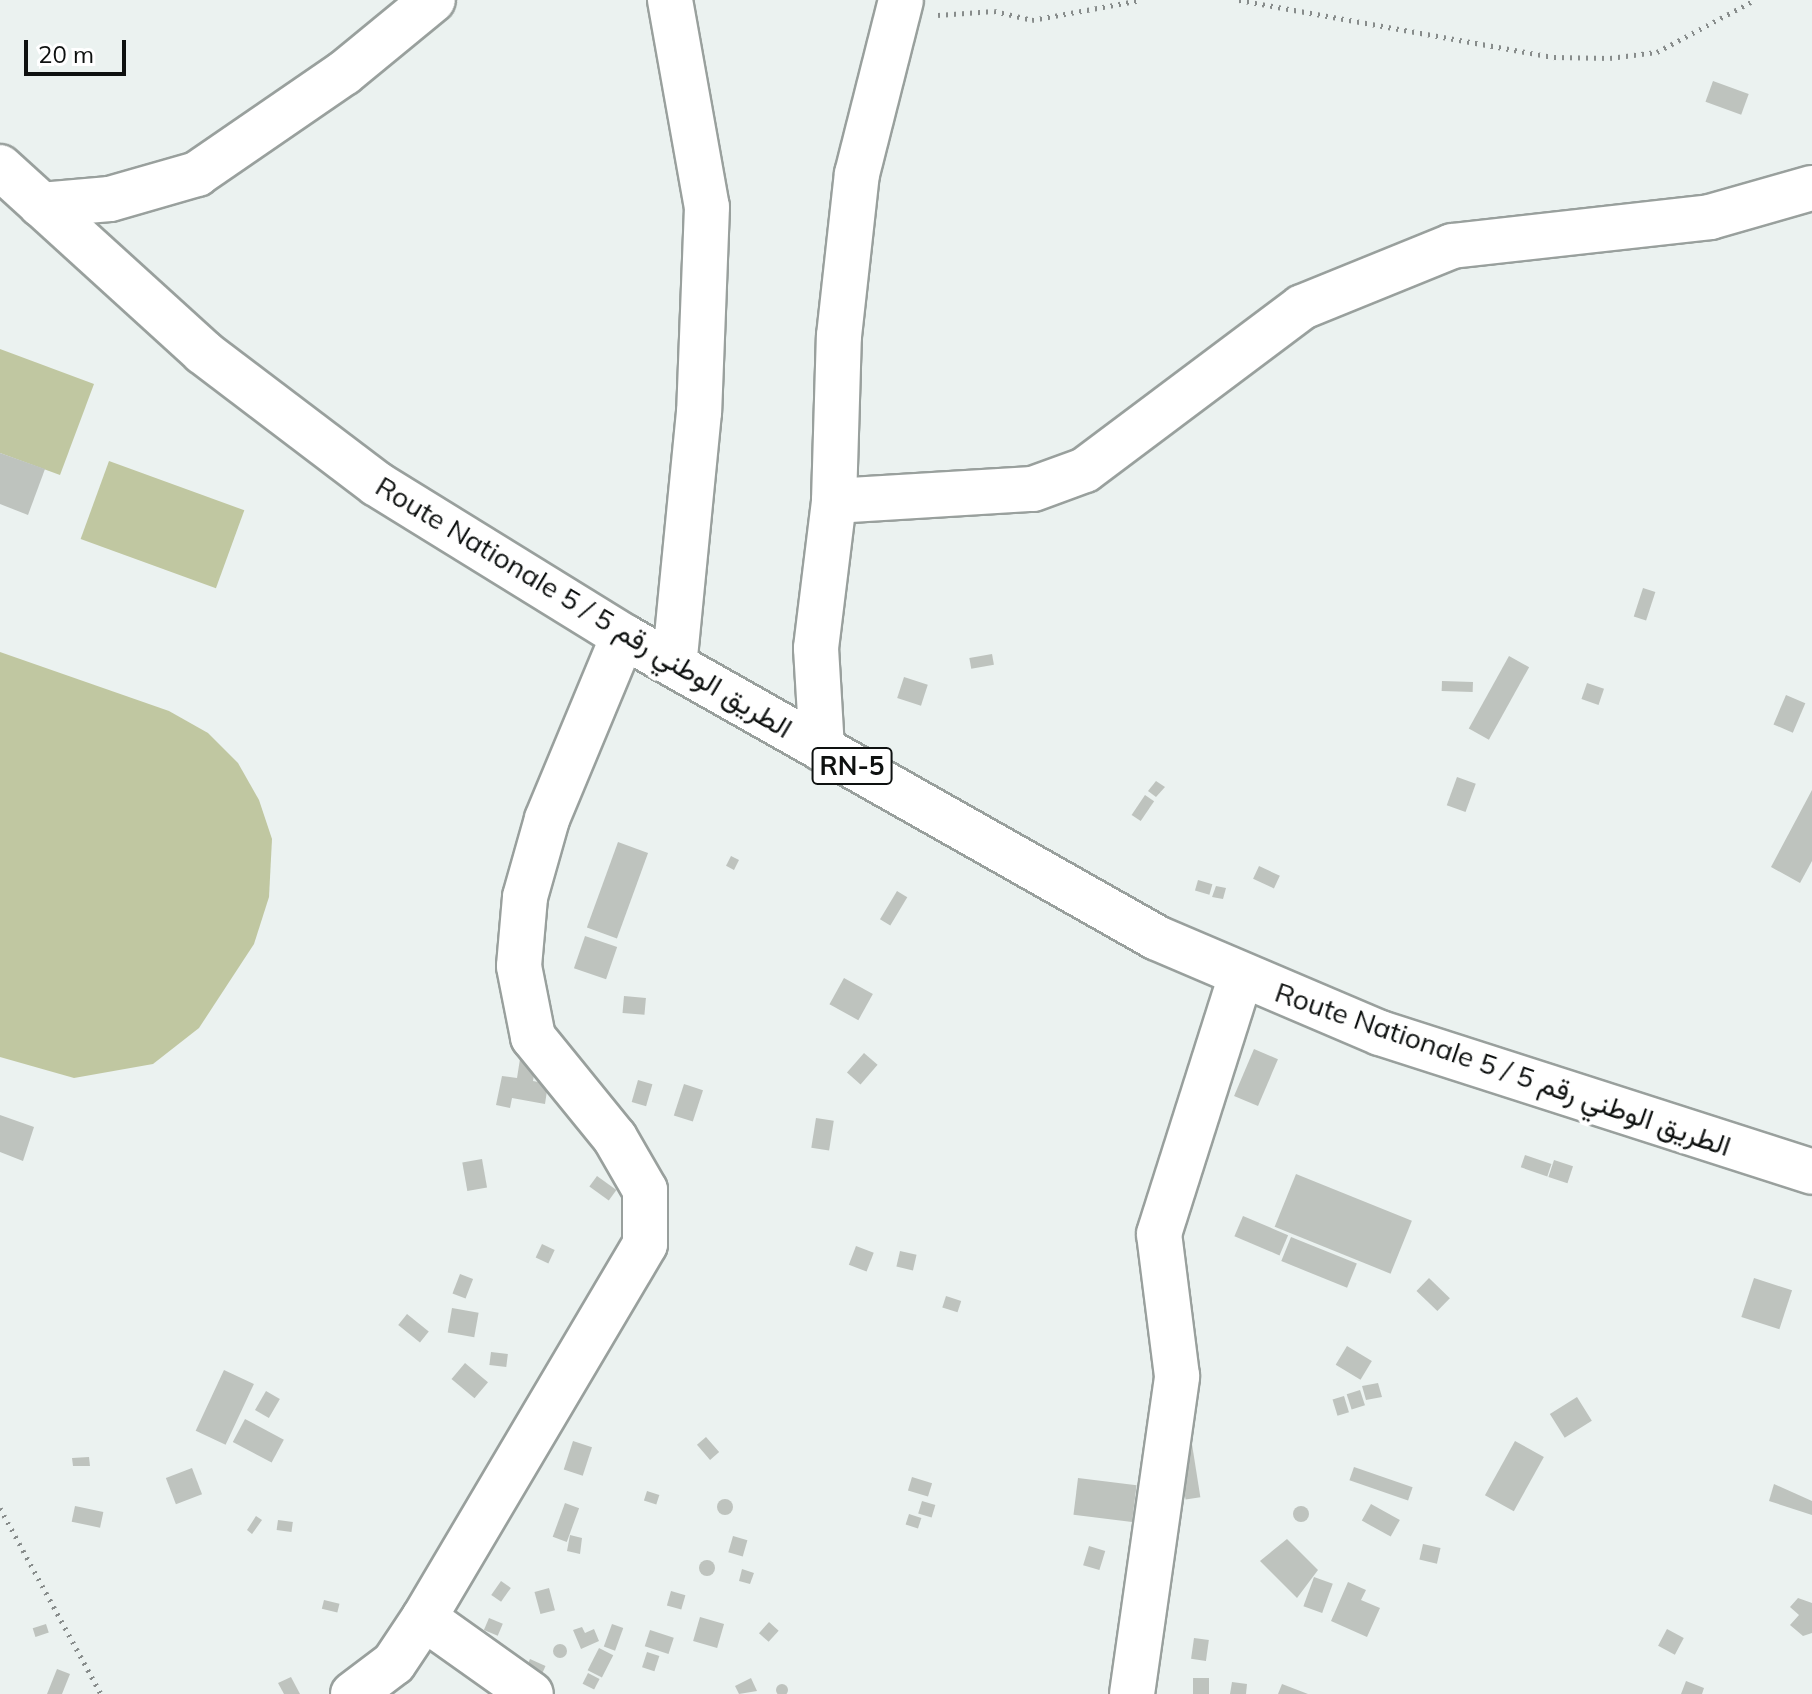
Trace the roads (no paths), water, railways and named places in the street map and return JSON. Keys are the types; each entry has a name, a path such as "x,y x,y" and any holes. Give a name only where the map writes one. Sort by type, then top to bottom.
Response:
{"street":[{"path":"41,205 110,199 197,174 344,73 433,0"},
{"path":"670,0 707,207 699,412 674,665"},
{"path":"822,749 816,648 834,501 839,336 857,174 900,6"},
{"name":"Route Nationale 5 / الطريق الوطني رقم 5","path":"0,167 288,420 429,518 623,636 822,749 1240,979 1380,1033 1812,1172"},
{"path":"834,501 1033,489 1085,470 1302,307 1452,246 1710,217 1812,188"},
{"path":"353,1694 394,1663 424,1618 645,1244 645,1190 615,1138 533,1037 519,966 525,897 547,819 623,636"},
{"path":"1132,1694 1177,1376 1159,1234 1240,979"},
{"path":"424,1618 531,1694"}]}
